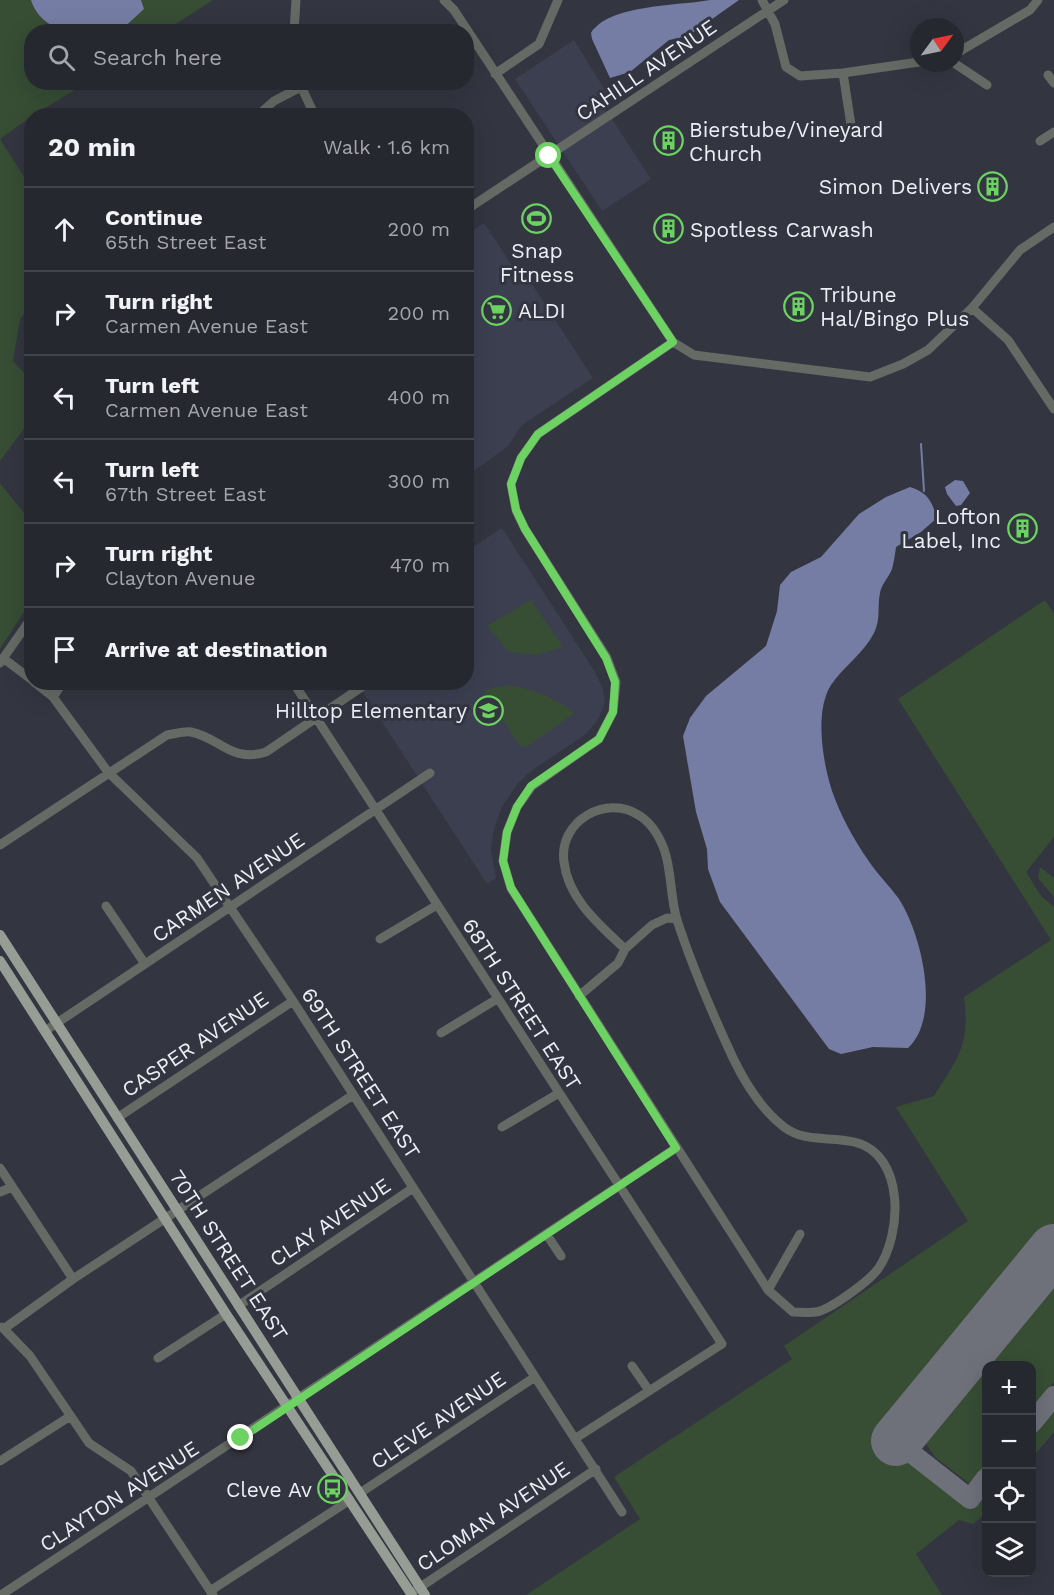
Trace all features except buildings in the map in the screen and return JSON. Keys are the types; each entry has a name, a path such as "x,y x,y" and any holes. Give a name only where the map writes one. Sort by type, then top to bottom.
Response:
{"main road":[{"name":"70TH STREET EAST","path":"0,935 360,1493 417,1593"},
{"name":"70TH STREET EAST","path":"0,961 167,1218 226,1314 350,1500 417,1593"}],"street":[{"path":"294,24 296,0"},
{"path":"444,0 463,24"},
{"path":"495,74 539,44 558,0"},
{"path":"762,0 769,10 786,67 800,76 843,73 910,63"},
{"name":"CAHILL AVENUE","path":"474,205 784,0"},
{"path":"964,49 1030,10 1038,0"},
{"path":"474,41 673,342 694,355 870,377 903,364 928,350 972,308 1020,250 1054,227"},
{"path":"964,70 987,85"},
{"path":"843,73 851,125"},
{"path":"266,108 291,90"},
{"path":"302,90 311,108"},
{"path":"1040,141 1054,132"},
{"path":"972,308 1008,340 1054,409"},
{"path":"625,949 591,917 575,892 564,862 565,838 581,817 605,807 624,809 639,815 651,825 664,849 677,919 734,1060 755,1096 785,1128 815,1139 854,1142 869,1148 885,1167 894,1188 896,1219 888,1255 871,1279 817,1312 793,1312 768,1290 511,888 503,861 507,832 517,807 531,786 599,739 613,712 615,682 606,658 525,529 516,510 511,484 521,458 538,434 673,342"},
{"path":"2,661 24,629"},
{"name":"69TH STREET EAST","path":"2,661 24,675"},
{"name":"69TH STREET EAST","path":"44,690 52,697 108,772 197,858 231,906 622,1512"},
{"path":"52,697 57,690"},
{"name":"68TH STREET EAST","path":"298,690 722,1344 648,1389"},
{"path":"0,845 167,735 189,731 234,753 251,756 266,752 358,690"},
{"name":"CARMEN AVENUE","path":"45,1031 430,773"},
{"path":"380,939 437,905"},
{"path":"106,906 145,964"},
{"path":"579,996 618,963 625,949 652,925 667,918 677,919"},
{"path":"441,1033 497,999"},
{"name":"CASPER AVENUE","path":"117,1118 293,1001"},
{"path":"502,1127 559,1093"},
{"path":"350,1500 211,1593 131,1470 88,1443 30,1356 2,1327 353,1095"},
{"name":"CLAYTON AVENUE","path":"1,1595 548,1235 676,1148"},
{"path":"0,1168 73,1279"},
{"path":"0,1192 12,1187"},
{"name":"CLAY AVENUE","path":"238,1306 413,1188"},
{"path":"768,1290 801,1234"},
{"path":"548,1235 561,1256"},
{"path":"158,1358 226,1314"},
{"path":"576,1438 648,1389 632,1366"},
{"name":"CLEVE AVENUE","path":"360,1493 535,1377"},
{"path":"0,1461 69,1417"},
{"name":"CLOMAN AVENUE","path":"417,1593 596,1469"}],"shaded area":[{"path":"574,40 607,93 599,99 651,179 602,211 515,79"},
{"path":"484,223 513,267 521,267 593,378 522,425 508,446 474,471 474,229"},
{"name":"Hilltop Elementary","path":"502,528 594,670 603,689 605,702 599,718 586,734 531,771 515,787 502,807 494,829 491,850 496,878 487,884 362,690 474,690 474,546"}],"green space":[{"path":"0,0 213,0 176,24 24,24 24,90 75,90 45,108 24,108 24,122 0,139"},
{"path":"0,139 24,177 24,313 20,320 13,361 24,373 24,429 0,461"},
{"path":"0,483 24,513 24,612 0,649"},
{"path":"531,600 563,647 536,655 509,652 487,626"},
{"path":"1045,600 1054,614 1054,837 1026,872 1041,896 1054,907 1054,1223 878,1437 972,1510 982,1497 982,1516 973,1524 959,1520 916,1554 942,1595 526,1595 640,1519 614,1477 792,1359 784,1346 968,1221 896,1107 934,1096 950,1071 964,1039 964,997 1051,940 898,699"},
{"path":"509,685 544,695 575,713 526,747 519,745 484,690"},
{"path":"1040,867 1054,878 1054,897 1038,878"},
{"path":"1054,1277 1054,1382 1036,1405 1036,1361 985,1361"},
{"path":"982,1365 982,1470 971,1485 935,1457 922,1438"},
{"path":"1054,1408 1054,1432 1036,1453 1036,1431"}],"water":[{"path":"31,0 141,0 144,9 128,24 51,24 37,13"},
{"path":"710,0 739,0 688,36 669,40 630,72 610,78 592,39 591,33 600,24 628,11"},
{"path":"955,480 963,481 970,493 961,505 956,506 945,487"},
{"path":"910,487 928,498 937,518 921,532 896,547 892,569 881,590 874,633 865,647 831,685 826,696 821,723 823,752 829,780 843,818 872,865 899,899 914,932 924,975 926,996 924,1016 918,1034 908,1048 873,1047 841,1054 829,1049 720,902 708,869 707,849 696,812 683,736 690,718 706,696 766,646 777,611 780,585 791,572 821,557 859,514 886,497"}],"waterway":[{"path":"921,444 924,491"}],"taxiway":[{"path":"1036,1418 1054,1396"},
{"path":"896,1441 970,1499 982,1483"}],"runway":[{"path":"896,1441 1054,1249"}],"place":[{"name":"Bierstube/Vineyard Church","path":"668,141"},
{"name":"Simon Delivers","path":"993,186"},
{"name":"Snap Fitness","path":"537,219"},
{"name":"Spotless Carwash","path":"669,229"},
{"name":"Tribune Hal/Bingo Plus","path":"799,306"},
{"name":"ALDI","path":"497,310"},
{"name":"Lofton Label, Inc","path":"1022,528"},
{"name":"Hilltop Elementary","path":"488,710"},
{"name":"Cleve Av","path":"333,1489"}],"route":[{"path":"241,1438 676,1148 511,888 503,861 507,832 517,807 531,786 599,739 613,712 615,682 606,658 525,529 516,510 511,484 521,458 538,434 673,342 549,156"}]}
